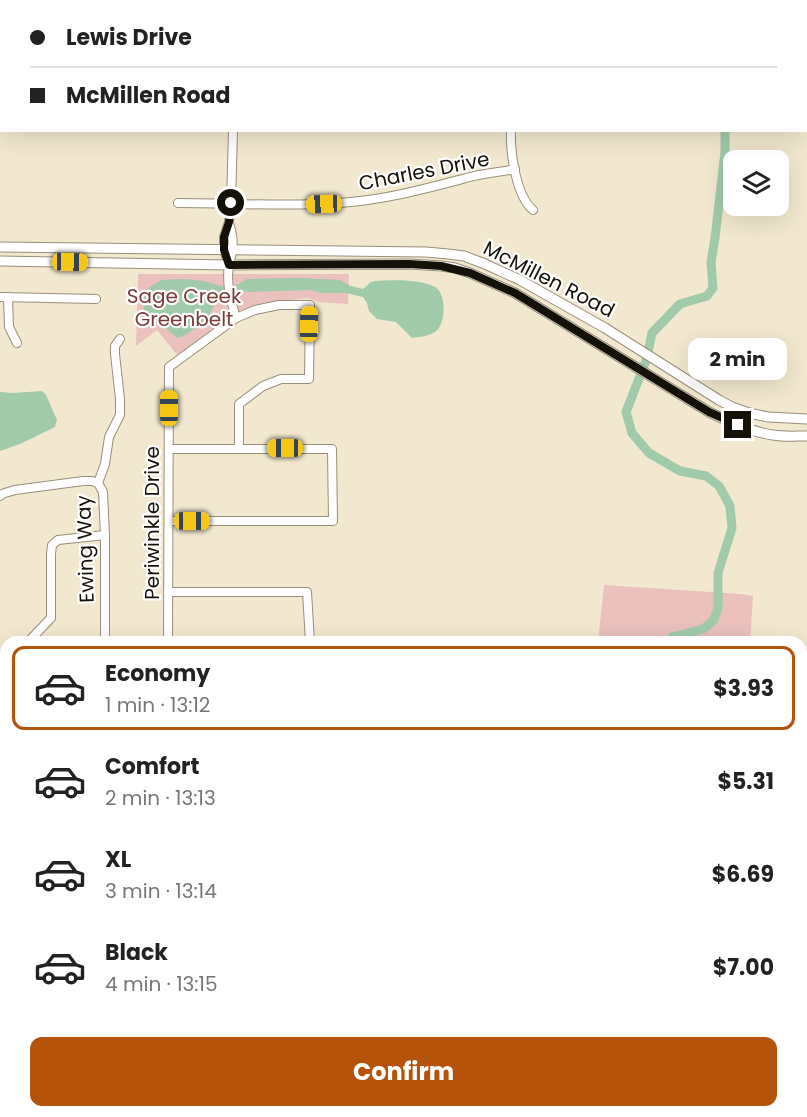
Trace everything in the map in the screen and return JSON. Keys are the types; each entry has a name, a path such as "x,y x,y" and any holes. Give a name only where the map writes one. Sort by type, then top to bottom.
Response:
{"main road":[{"name":"McMillen Road","path":"0,247 426,252 464,256 500,270 567,305 719,400 749,413 783,419 807,419"},
{"name":"McMillen Road","path":"0,261 441,266 470,273 515,293 709,412 765,434 807,436"}],"street":[{"path":"232,132 229,222 233,236 228,250 228,280 229,297 236,318 255,310 279,305 310,305 309,379 281,379 263,386 239,405 239,448"},
{"path":"511,132 511,148 523,198 533,210"},
{"name":"Charles Drive","path":"178,203 330,204 386,198 477,175 515,169"},
{"path":"16,343 9,327 4,297 96,299"},
{"name":"Periwinkle Drive","path":"168,636 169,367 236,318"},
{"path":"98,483 105,464 109,437 120,415 115,354 115,346 120,339"},
{"path":"169,448 332,448 333,521 169,521"},
{"name":"Ewing Way","path":"0,496 15,490 93,481 98,483 103,492 105,535 105,636"},
{"path":"34,636 51,618 52,545 58,540 105,535"},
{"path":"168,592 307,592 310,636"}],"green space":[{"name":"Sage Creek Greenbelt","path":"138,274 349,274 348,304 319,302 308,298 241,310 221,322 178,356 157,330 136,346"},
{"path":"604,585 753,596 750,636 599,636"}],"shaded area":[{"path":"247,279 340,280 363,289 375,281 429,284 435,287 442,296 443,317 435,332 412,338 396,322 377,319 369,311 363,297 311,290 239,291 220,295 207,321 177,338 145,316 143,300 148,288 162,280 204,281 220,286 237,285"},
{"path":"42,391 57,420 55,427 0,451 0,392"}],"waterway":[{"path":"648,352 652,333 680,304 707,296 713,288 711,262 725,152 725,132"},
{"path":"647,358 626,412 632,433 649,453 680,471 706,476 719,486 730,506 732,528 718,573 718,609 713,621 703,629 676,636"}],"route":[{"path":"231,203 229,222 224,237 224,250 229,265 409,264 455,268 515,293 709,412 738,425"}]}
